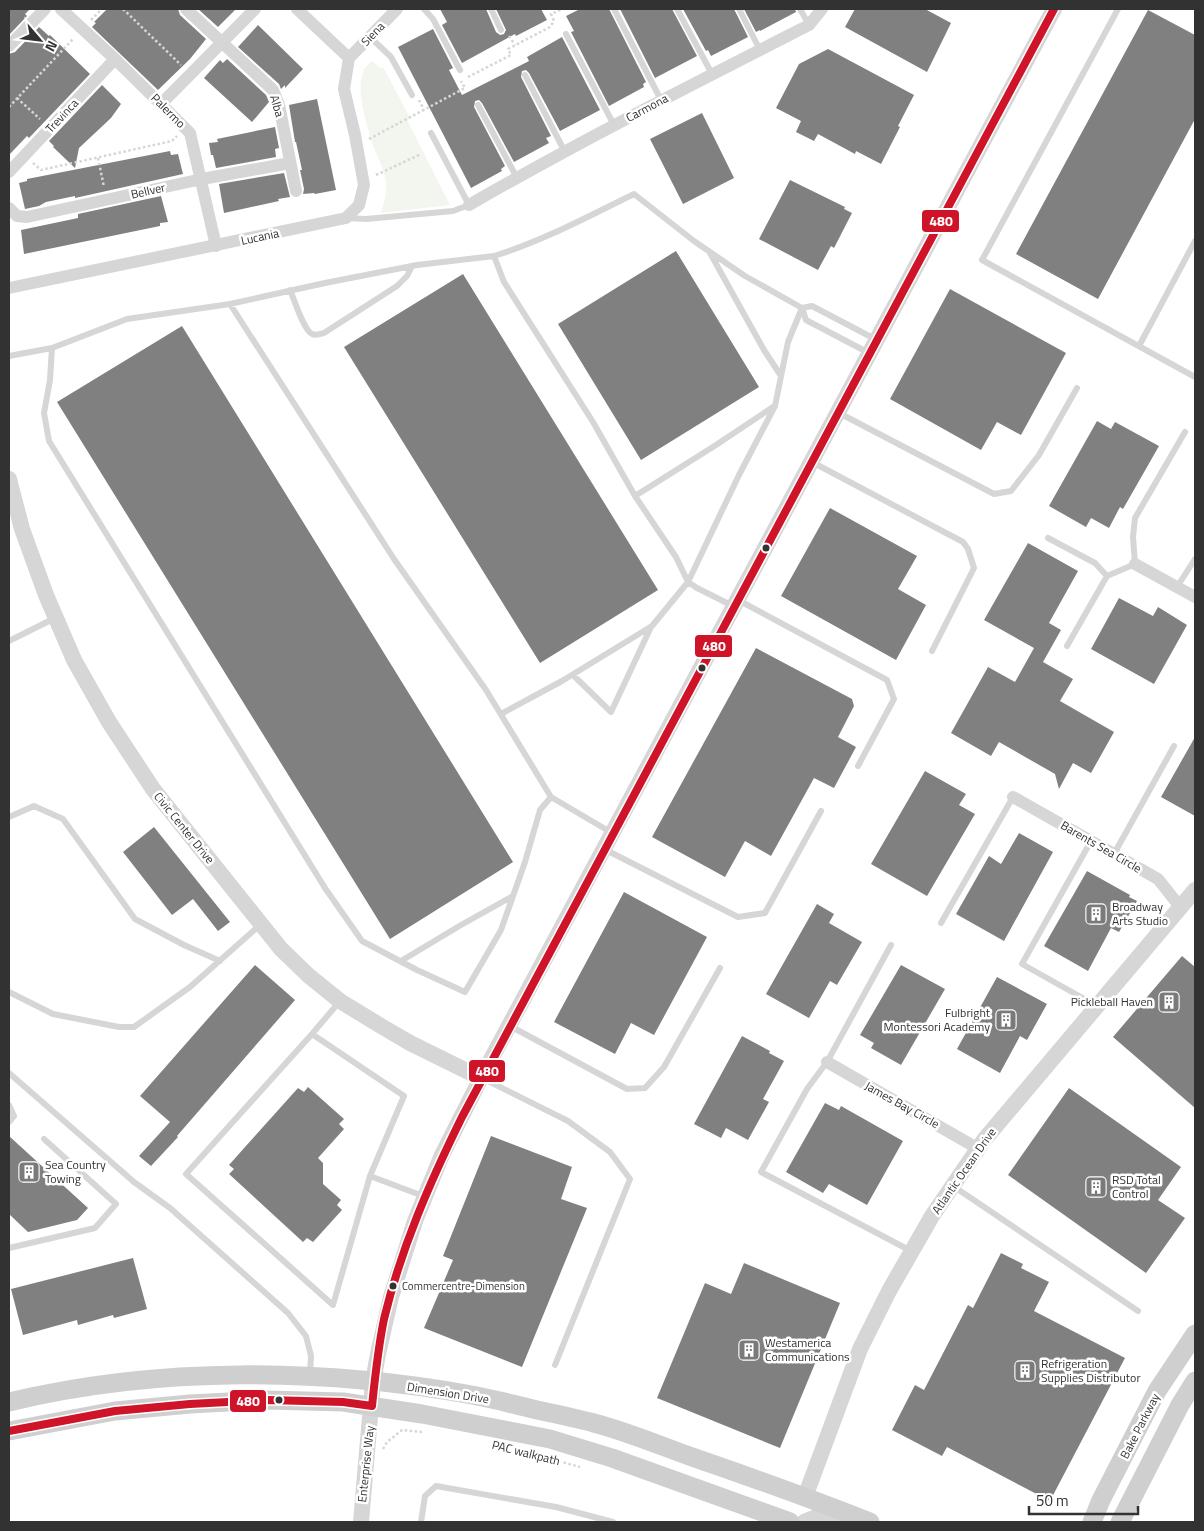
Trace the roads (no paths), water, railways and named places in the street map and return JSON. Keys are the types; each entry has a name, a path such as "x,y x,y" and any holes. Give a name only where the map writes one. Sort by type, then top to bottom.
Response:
{"main road":[{"name":"Bake Parkway","path":"1092,1522 1101,1500 1157,1392 1195,1334"},
{"name":"Dimension Drive","path":"9,1402 38,1395 114,1384 204,1376 310,1376 434,1389 475,1396 594,1423 805,1497 870,1522"},
{"name":"Bake Parkway","path":"1120,1522 1180,1405 1195,1381"},
{"name":"Dimension Drive","path":"9,1431 115,1411 190,1404 267,1400 343,1402 422,1414 550,1439 612,1458 790,1522"}],"street":[{"path":"9,46 44,9"},
{"name":"Palermo","path":"61,9 190,133 216,246"},
{"name":"Alba","path":"186,9 273,90 279,106 296,190"},
{"path":"160,104 255,9"},
{"path":"297,9 349,58 344,89 364,185 359,205 346,218"},
{"name":"Siena","path":"349,58 396,9"},
{"name":"Carmona","path":"469,205 661,100 809,25 822,9"},
{"name":"Enterprise Way","path":"361,1522 373,1382 378,1354 391,1297 415,1221 442,1155 509,1025 1054,9"},
{"name":"Trevinca","path":"9,172 115,59"},
{"name":"Bellver","path":"9,208 18,216 27,217 202,179 290,163"},
{"name":"Lucania","path":"9,288 346,218"},
{"name":"Civic Center Drive","path":"9,479 17,521 74,660 100,707 153,789 281,949 309,976 340,1002 410,1043 481,1078"},
{"path":"1135,564 1195,597"},
{"name":"Barents Sea Circle","path":"1013,797 1158,879 1181,908"},
{"name":"Atlantic Ocean Drive","path":"805,1497 860,1350 888,1292 952,1186 977,1148 1195,890"},
{"name":"James Bay Circle","path":"827,1062 977,1148"},
{"path":"804,1522 819,1516 848,1514"}],"lane":[{"path":"424,9 433,19 460,70"},
{"path":"491,9 501,30"},
{"path":"614,9 661,100"},
{"path":"677,9 712,74"},
{"path":"739,9 760,50"},
{"path":"800,9 809,25"},
{"path":"1118,9 982,260 1195,377"},
{"path":"566,34 614,125"},
{"path":"370,37 391,57 412,96"},
{"path":"525,75 565,152"},
{"path":"478,104 517,178"},
{"path":"346,218 366,219 453,211 469,205 431,133"},
{"path":"9,356 52,348 127,319 230,304 412,266 494,256 511,251 634,194 745,276 802,308 812,306 873,346"},
{"path":"1139,346 1195,241"},
{"path":"710,252 764,350 781,376"},
{"path":"494,256 504,282 593,422 635,496 676,557 688,582 697,588 736,603 888,680 894,699 858,766"},
{"path":"290,290 306,328 316,335 324,333 397,286 407,276 412,266"},
{"path":"230,304 394,559 486,690 550,797 612,833"},
{"path":"802,308 806,320 873,346"},
{"path":"573,675 611,712 652,626 688,582 739,475 775,406 788,342 802,308"},
{"path":"52,348 50,380 44,413 49,441 324,888 362,941 465,992 501,930 526,862 540,810 550,797"},
{"path":"838,412 994,494 1011,491 1039,454 1077,388"},
{"path":"635,496 775,406"},
{"path":"1067,646 1107,576 1135,564 1133,537 1135,518 1185,432"},
{"path":"811,462 963,542 968,549 974,568 932,651"},
{"path":"1048,538 1095,563 1107,576"},
{"path":"1177,587 1195,559"},
{"path":"9,641 56,618"},
{"path":"500,714 573,675 652,626"},
{"path":"1114,854 1174,746"},
{"path":"941,923 1013,797"},
{"path":"9,818 34,806 63,819 135,918 184,945 220,961"},
{"path":"604,849 738,917 766,913 821,811"},
{"path":"1091,841 1022,964 1097,1006"},
{"path":"401,961 514,896"},
{"path":"9,992 53,1014 119,1027 134,1027 190,987 261,924"},
{"path":"891,945 827,1062 808,1089 761,1172 911,1252"},
{"path":"509,1025 627,1089 645,1088 664,1067 720,968"},
{"path":"312,1034 404,1096 370,1176 332,1305 186,1174 340,1002"},
{"path":"9,1074 134,1182 170,1208 288,1313 306,1336 311,1356 310,1376"},
{"path":"481,1078 568,1121 610,1152 630,1179 555,1365"},
{"path":"9,1105 14,1116 9,1122"},
{"path":"9,1248 95,1228 116,1204 44,1139"},
{"path":"370,1176 425,1197"},
{"path":"952,1186 1138,1310"},
{"path":"421,1522 425,1496 436,1486 556,1507 613,1522"}],"place":[{"name":"Broadway Arts Studio","path":"1096,914"},
{"name":"Pickleball Haven","path":"1169,1002"},
{"name":"Fulbright Montessori Academy","path":"1006,1020"},
{"name":"Sea Country Towing","path":"29,1172"},
{"name":"RSD Total Control","path":"1096,1187"},
{"name":"Commercentre-Dimension","path":"393,1286"},
{"name":"Westamerica Communications","path":"749,1350"},
{"name":"Refrigeration Supplies Distributor","path":"1025,1371"}]}
